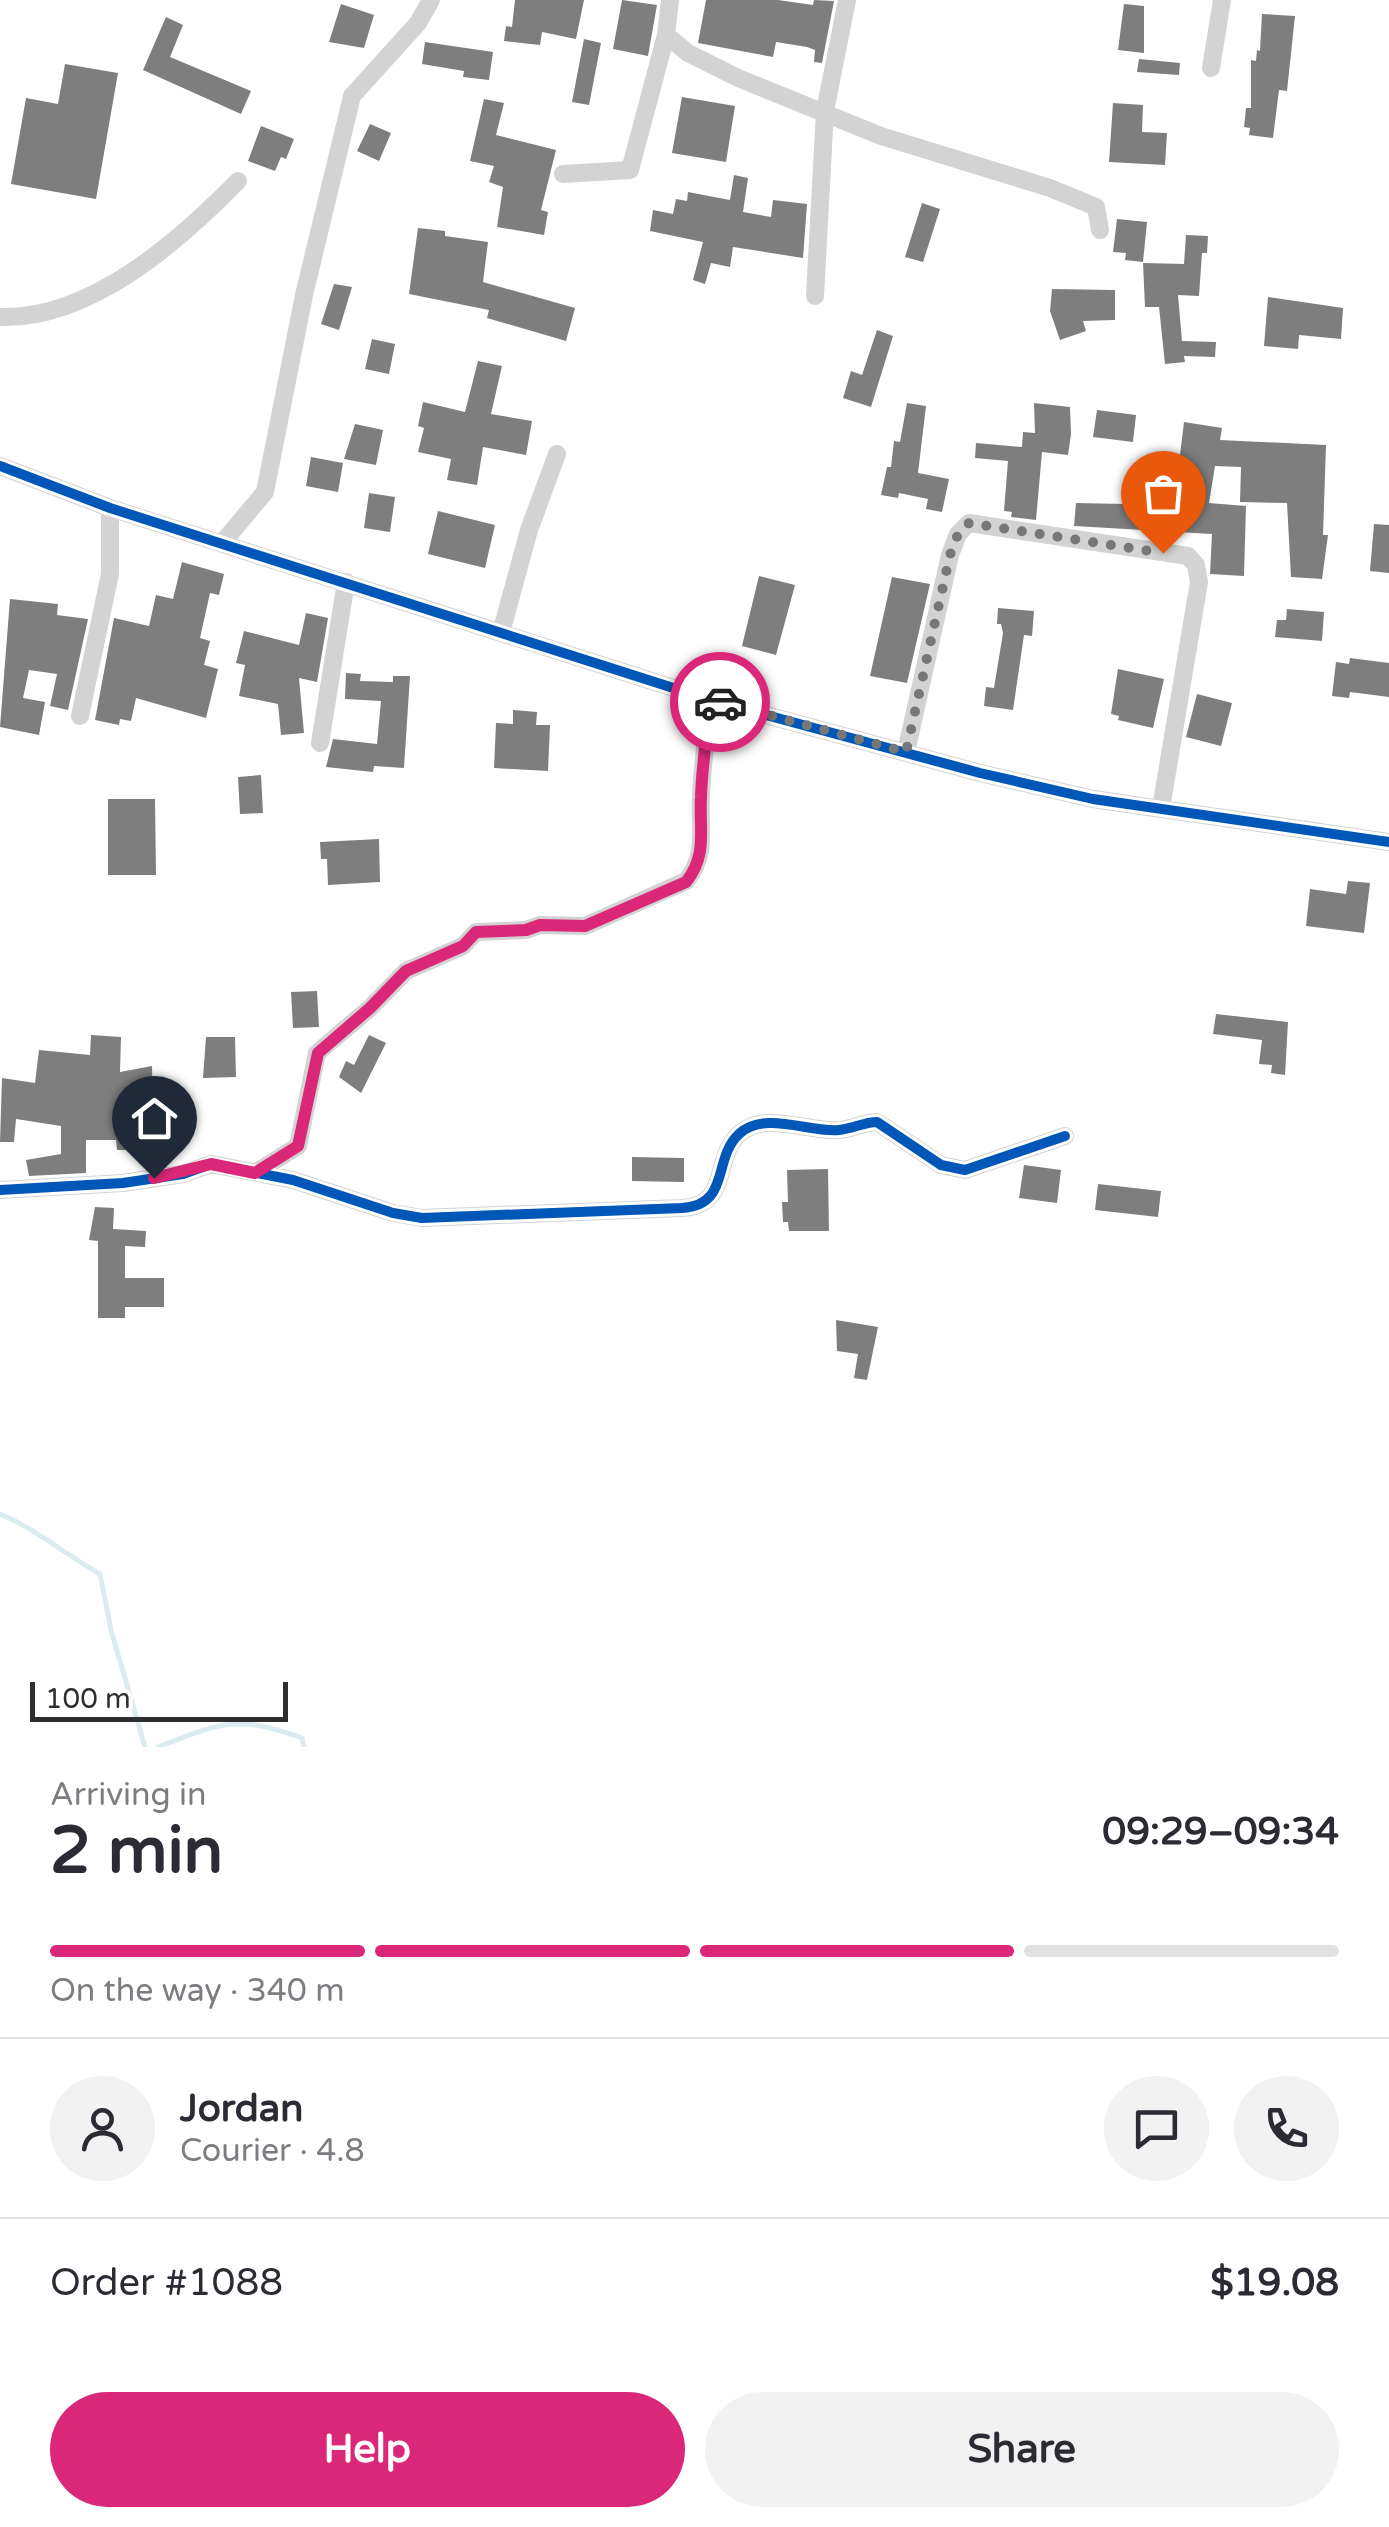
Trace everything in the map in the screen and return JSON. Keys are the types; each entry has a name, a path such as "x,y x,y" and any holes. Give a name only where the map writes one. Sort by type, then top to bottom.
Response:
{"street":[{"path":"223,542 265,492 304,295 352,96 418,23 431,0"},
{"path":"563,174 630,170 666,35 670,0"},
{"path":"815,296 825,111 847,0"},
{"path":"1212,68 1222,0"},
{"path":"666,35 704,62 881,136 1050,188 1096,207 1100,230"},
{"path":"0,317 43,316 89,296 177,238 238,181"},
{"path":"502,634 529,530 558,454"},
{"path":"0,466 110,508 711,700 1093,799 1389,842"},
{"path":"80,716 110,574 110,508"},
{"path":"906,752 950,555 958,534 969,523 1188,556 1196,565 1198,582 1161,808"},
{"path":"320,744 346,582"},
{"path":"255,1173 298,1146 318,1053 406,971 463,946 476,932 526,930 540,925 585,926 686,882 694,871 703,841 700,799 711,700"},
{"path":"0,1190 124,1183 183,1174 211,1164 323,1188 393,1213 447,1219 696,1207 716,1189 724,1158 739,1134 770,1123 841,1130 877,1122 942,1165 966,1170 1065,1136"}],"building":[{"path":"515,0 584,0 576,39 542,32 540,45 504,41 506,26 512,27"},
{"path":"622,0 657,5 648,56 613,49"},
{"path":"706,0 778,0 813,5 814,0 834,1 822,63 814,62 815,50 776,42 773,57 698,43"},
{"path":"341,4 374,15 364,48 329,42"},
{"path":"1124,4 1144,6 1144,53 1118,50"},
{"path":"1262,14 1295,16 1287,91 1279,90 1273,138 1249,135 1250,128 1244,127 1246,108 1251,108 1251,60 1256,61 1257,50 1260,51"},
{"path":"166,17 183,25 170,57 251,91 241,114 143,70"},
{"path":"584,39 601,43 589,105 572,102"},
{"path":"425,42 493,52 489,80 463,77 464,71 422,64"},
{"path":"1139,59 1180,63 1179,75 1137,72"},
{"path":"65,64 118,73 96,199 11,184 26,98 58,104"},
{"path":"682,97 735,106 726,162 672,153"},
{"path":"484,99 504,103 496,135 556,150 541,210 548,212 544,235 497,227 503,187 489,182 494,166 470,161"},
{"path":"1113,103 1143,105 1142,132 1167,133 1165,165 1109,162"},
{"path":"370,124 391,133 379,161 357,151"},
{"path":"261,126 294,139 286,159 281,157 275,171 248,161"},
{"path":"734,175 748,178 743,212 771,217 773,200 807,204 803,258 733,247 730,267 711,263 705,284 693,280 703,242 650,231 653,210 673,214 676,199 687,201 688,192 730,200"},
{"path":"922,203 940,209 923,262 905,257"},
{"path":"1117,219 1147,222 1143,262 1125,260 1126,253 1113,252"},
{"path":"418,228 488,242 483,282 575,308 566,341 487,318 489,310 409,294"},
{"path":"1186,235 1208,236 1207,253 1202,253 1199,296 1178,295 1182,341 1216,342 1215,357 1184,356 1185,362 1165,364 1159,307 1145,307 1143,263 1184,264"},
{"path":"334,284 352,287 339,330 321,324"},
{"path":"1052,289 1115,290 1115,320 1083,321 1086,331 1060,340 1050,311"},
{"path":"1268,297 1343,308 1341,339 1299,335 1298,349 1264,346"},
{"path":"877,330 893,336 871,407 843,398 851,371 862,375"},
{"path":"372,339 395,344 389,374 365,369"},
{"path":"478,361 502,366 491,414 532,421 526,455 483,447 477,485 447,480 451,459 418,452 424,428 418,426 423,402 465,412"},
{"path":"907,403 926,406 918,473 949,479 942,512 926,509 928,499 899,493 898,498 881,495 887,467 891,467 894,441 900,442"},
{"path":"1034,403 1070,407 1071,434 1068,455 1042,452 1036,520 1011,517 1012,512 1004,511 1008,461 975,458 976,443 1022,447 1023,432 1035,433"},
{"path":"1097,410 1136,415 1133,442 1093,437"},
{"path":"1184,422 1222,428 1220,440 1326,445 1323,535 1328,535 1322,579 1291,577 1287,503 1240,502 1241,467 1215,466 1209,503 1246,506 1244,576 1210,574 1212,534 1074,526 1076,503 1174,505"},
{"path":"355,424 383,430 376,465 344,459"},
{"path":"311,457 343,463 338,492 306,486"},
{"path":"369,493 395,497 390,532 364,528"},
{"path":"438,511 495,525 485,568 428,554"},
{"path":"1374,524 1389,525 1389,573 1370,571"},
{"path":"182,562 224,574 219,595 210,593 200,638 210,641 204,665 218,669 206,718 136,698 131,721 120,719 119,725 95,720 114,618 149,626 156,595 173,599"},
{"path":"759,576 795,585 776,655 742,646"},
{"path":"892,577 930,584 907,683 870,676"},
{"path":"10,599 58,604 57,615 88,619 68,710 50,706 57,674 29,670 23,698 45,702 39,735 0,727"},
{"path":"998,608 1034,611 1032,636 1024,635 1013,710 984,706 986,687 994,688 1003,633 1001,624 997,624"},
{"path":"1287,609 1324,612 1322,641 1275,637 1277,620 1286,620"},
{"path":"306,613 328,618 317,682 299,678 304,733 281,735 278,704 239,696 245,665 236,663 244,631 299,645"},
{"path":"1350,658 1389,663 1389,697 1350,692 1349,698 1332,696 1336,662 1349,664"},
{"path":"1118,669 1164,679 1153,728 1118,720 1119,716 1111,714"},
{"path":"346,673 361,674 360,681 393,682 393,676 410,676 404,768 374,766 373,772 326,767 333,739 377,744 381,701 345,699"},
{"path":"1197,694 1232,703 1221,746 1186,737"},
{"path":"513,710 537,712 536,725 550,725 548,771 494,768 496,723 513,724"},
{"path":"261,775 263,813 240,814 238,777"},
{"path":"108,799 155,799 156,875 108,875"},
{"path":"379,839 380,882 328,885 327,859 321,859 320,842"},
{"path":"1348,881 1370,883 1364,933 1306,926 1310,889 1346,894"},
{"path":"317,991 319,1027 293,1028 291,992"},
{"path":"1216,1014 1288,1022 1285,1075 1271,1073 1272,1065 1259,1064 1262,1040 1213,1034"},
{"path":"91,1035 121,1037 120,1072 152,1066 154,1150 117,1150 116,1140 86,1140 86,1173 29,1176 26,1160 61,1154 61,1126 16,1119 14,1142 0,1142 2,1078 35,1083 39,1050 90,1055"},
{"path":"369,1035 386,1043 361,1093 339,1077 346,1061 354,1065"},
{"path":"206,1037 235,1037 236,1077 203,1078"},
{"path":"632,1157 684,1158 684,1182 632,1181"},
{"path":"1024,1165 1061,1170 1057,1203 1019,1198"},
{"path":"828,1169 829,1231 789,1231 788,1222 783,1222 782,1202 788,1202 787,1170"},
{"path":"1098,1184 1161,1191 1158,1217 1095,1210"},
{"path":"95,1207 114,1208 113,1229 146,1231 145,1247 125,1246 125,1278 164,1278 164,1307 125,1307 125,1318 98,1318 98,1241 89,1240"},
{"path":"836,1320 878,1327 867,1380 854,1378 858,1354 837,1351"}],"waterway":[{"path":"0,1514 100,1574 111,1630 145,1747"},
{"path":"158,1747 214,1727 244,1724 302,1738 304,1747"}],"cycle path":[{"path":"0,466 110,508 711,700 980,773 1093,799 1389,842"},
{"path":"0,1190 123,1183 183,1174 211,1164 293,1180 393,1213 422,1218 682,1208 708,1199 731,1144 739,1134 761,1124 839,1130 877,1122 941,1165 965,1170 1065,1136"}],"way so far":[{"path":"720,702 906,752 950,555 958,534 969,523 1163,553"}],"route":[{"path":"154,1178 183,1174 211,1164 255,1173 298,1146 318,1053 406,971 463,946 476,932 526,930 540,925 585,926 686,882 699,859 703,841 700,799 711,700 720,702"}]}
